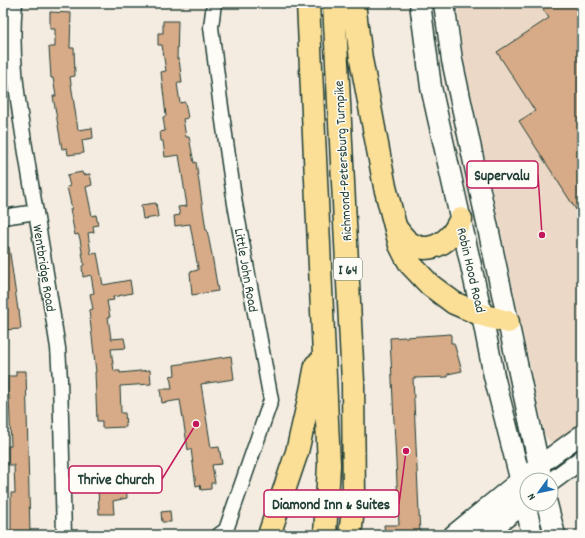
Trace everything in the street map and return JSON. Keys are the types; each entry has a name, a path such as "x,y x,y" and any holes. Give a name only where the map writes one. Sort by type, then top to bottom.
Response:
{"highway":[{"name":"Richmond-Petersburg Turnpike","path":"308,3 329,465 325,535"},
{"name":"Richmond-Petersburg Turnpike","path":"334,3 354,382 354,501 350,535"},
{"path":"354,3 361,59 385,187 400,245 411,265 430,285 454,303 482,315 508,322"},
{"path":"396,228 410,243 421,248 428,249 444,242 452,235 461,219"},
{"path":"269,535 298,445 311,391 323,322"}],"main road":[{"name":"Robin Hood Road","path":"420,3 431,87 482,315 494,376 519,474"},
{"name":"Robin Hood Road","path":"444,3 452,60 540,472"},
{"path":"454,535 519,484"},
{"path":"482,535 519,506"},
{"name":"Robin Hood Road","path":"528,512 532,535"},
{"path":"549,512 554,535"}],"street":[{"name":"Wentbridge Road","path":"15,3 13,54 17,100 58,348 64,535"},
{"name":"Little John Road","path":"214,3 211,27 220,100 235,204 271,400 222,533"},
{"path":"3,217 36,212"},
{"path":"541,472 582,434"},
{"path":"559,476 582,458"}],"shaded area":[{"path":"457,3 582,3 582,422 560,439 551,443 545,435 462,49"}],"building":[{"path":"539,3 582,3 582,219 519,121 535,111 497,52 549,18"},
{"path":"50,12 71,13 70,48 74,48 75,76 70,77 78,130 92,128 93,138 82,140 84,153 68,155 67,148 62,149 53,96 56,96 53,78 51,78 49,47 55,47 55,29 50,29"},
{"path":"163,21 178,21 177,59 179,59 182,83 177,83 180,103 185,102 188,118 183,119 186,137 189,137 194,163 196,162 206,230 218,291 192,295 190,272 198,270 198,268 190,224 175,226 174,216 180,215 178,207 187,206 179,155 165,157 163,141 161,141 160,132 165,131 163,117 166,116 161,72 166,71 162,45 158,45 158,33 163,33"},
{"path":"82,172 83,175 90,174 92,185 86,187 92,216 96,215 98,225 93,226 94,232 88,233 91,254 97,253 103,285 130,280 132,293 113,297 114,300 107,301 110,317 108,317 111,339 124,338 126,348 111,349 114,371 120,371 120,373 150,370 151,384 120,386 121,413 125,413 126,427 102,428 102,421 97,421 96,372 89,310 93,309 90,294 94,293 91,275 83,277 82,266 84,265 80,239 78,234 75,235 70,209 72,209 67,187 70,186 67,175"},
{"path":"156,203 158,217 143,219 141,205"},
{"path":"9,247 21,329 3,330 3,248"},
{"path":"451,334 451,343 454,343 462,371 448,374 448,377 413,378 420,535 385,535 384,525 399,525 390,338"},
{"path":"231,356 234,379 201,384 211,448 219,447 222,464 212,465 215,483 211,483 211,489 201,490 200,485 196,486 191,449 188,450 180,400 162,403 160,389 172,389 170,376 175,375 174,365"},
{"path":"16,371 26,371 30,533 11,534 11,493 15,493 14,465 8,465 8,446 11,446 8,376 16,376"},
{"path":"120,477 120,479 126,478 127,498 113,501 114,514 99,514 98,485 103,485 103,478"},
{"path":"170,511 171,522 162,522 161,512"}],"place":[{"name":"Supervalu","path":"542,235"},
{"name":"Thrive Church","path":"196,424"},
{"name":"Diamond Inn & Suites","path":"406,451"}]}
